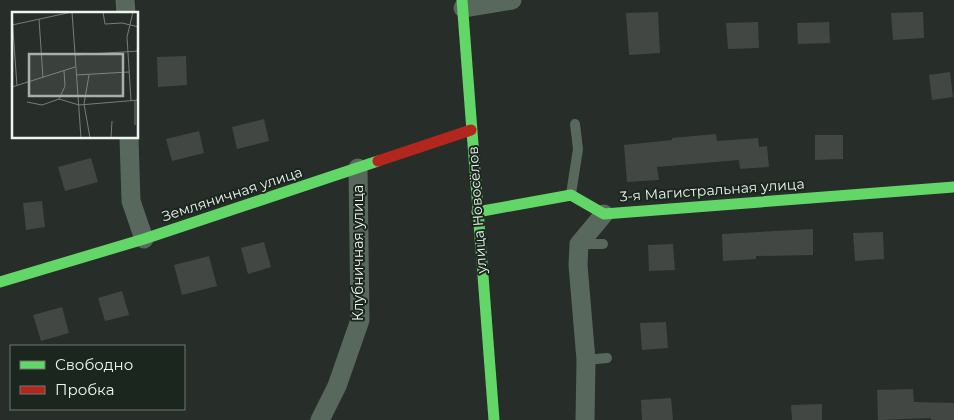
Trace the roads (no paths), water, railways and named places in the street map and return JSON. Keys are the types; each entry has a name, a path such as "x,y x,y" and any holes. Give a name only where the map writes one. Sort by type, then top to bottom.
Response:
{"street":[{"path":"463,4 512,0"},
{"name":"улица Новосёлов","path":"463,4 494,420"},
{"name":"Земляничная улица","path":"0,282 144,239 471,130"},
{"path":"129,139 131,202 144,239"},
{"name":"Клубничная улица","path":"320,420 337,386 360,320 358,168"},
{"name":"3-я Магистральная улица","path":"571,196 604,214 954,187"},
{"path":"477,212 571,196"},
{"path":"585,420 586,360 578,265 579,244 604,214"}],"lane":[{"path":"571,196 578,149 575,124"},
{"path":"579,244 603,244"},
{"path":"586,360 607,358"}]}
